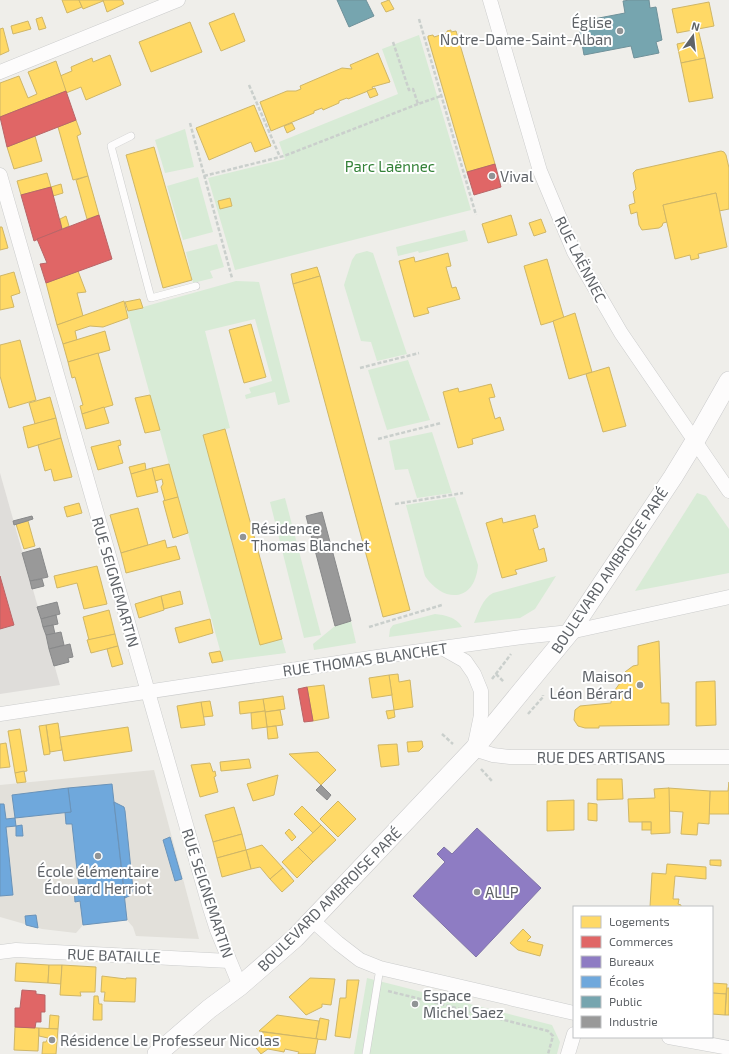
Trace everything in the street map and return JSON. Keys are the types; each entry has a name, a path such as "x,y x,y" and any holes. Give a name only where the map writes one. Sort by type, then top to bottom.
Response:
{"street":[{"path":"0,72 178,0"},
{"name":"RUE LAËNNEC","path":"490,0 540,171 574,252 621,333 729,491"},
{"name":"RUE SEIGNEMARTIN","path":"0,175 217,930 240,986"},
{"name":"BOULEVARD AMBROISE PARÉ","path":"157,1054 210,1009 240,986 295,938 474,749 570,632 695,441 729,380"},
{"name":"RUE THOMAS BLANCHET","path":"0,714 442,648 570,632 729,597"},
{"path":"442,648 466,661 482,691 481,715 474,749"},
{"name":"RUE DES ARTISANS","path":"474,749 493,755 510,757 729,757"},
{"path":"312,920 360,960 380,968 573,1013"},
{"name":"RUE BATAILLE","path":"0,952 16,950 229,960"},
{"path":"568,1054 573,1037"},
{"path":"674,1038 729,1048"}],"lane":[{"path":"131,136 111,146 151,298 196,286"},
{"path":"366,1054 380,968"}],"path":[{"path":"419,19 476,215"},
{"path":"392,42 409,90 413,89 418,104"},
{"path":"249,85 280,157"},
{"path":"204,176 280,157 441,96"},
{"path":"190,123 232,278"},
{"path":"360,368 419,353"},
{"path":"378,439 441,424"},
{"path":"395,504 463,493"},
{"path":"369,627 442,605"},
{"path":"490,681 513,651"},
{"path":"496,674 504,682"},
{"path":"381,990 548,1031 553,1036 548,1054"}],"shaded area":[{"path":"0,473 60,685 0,694"},
{"path":"154,770 199,939 136,936 133,927 127,920 83,925 76,933 42,929 0,917 0,785"}],"green space":[{"name":"Parc Laënnec","path":"419,35 471,210 235,270 208,178 285,159 279,142 398,94 382,49"},
{"path":"185,129 194,167 165,173 155,140"},
{"path":"198,177 213,232 183,240 167,186"},
{"path":"465,230 468,241 419,253 418,251 398,256 396,247"},
{"path":"217,244 224,267 210,271 213,278 193,283 186,252"},
{"path":"367,251 373,253 407,354 377,361 371,342 361,341 344,285 352,260 356,254"},
{"path":"236,281 259,282 290,402 278,405 275,392 246,399 245,395 251,393 249,388 272,381 255,319 205,331 230,428 203,435 260,645 282,639 286,653 223,661 127,311 143,309 143,307"},
{"path":"408,360 430,420 387,430 368,370"},
{"path":"432,432 452,493 417,498 408,469 395,470 389,441"},
{"path":"697,493 706,496 729,529 729,573 635,591"},
{"path":"455,497 478,565 476,577 471,586 465,592 458,595 449,595 433,585 425,576 406,505"},
{"path":"285,498 321,635 304,638 270,502"},
{"path":"556,576 535,609 520,618 474,623 483,602 493,593"},
{"path":"435,614 453,619 462,627 389,637 390,629 393,625"},
{"path":"351,621 356,643 314,650 313,644 335,626"},
{"name":"Espace Michel Saez","path":"367,978 552,1025 560,1042 557,1054 354,1054"}],"building: Logements":[{"path":"62,0 79,0 82,7 67,13"},
{"path":"79,0 103,0 103,1 83,9"},
{"path":"103,0 122,0 124,4 107,12"},
{"path":"389,0 394,9 386,12 381,3"},
{"path":"709,2 714,26 677,33 672,9"},
{"path":"234,13 245,41 221,51 209,23"},
{"path":"42,17 46,28 39,30 36,19"},
{"path":"28,21 31,29 13,34 11,26"},
{"path":"190,22 202,52 151,72 139,42"},
{"path":"3,28 9,51 0,55 0,29"},
{"path":"698,29 705,58 681,63 677,44 696,40 694,30"},
{"path":"451,30 451,32 456,31 495,164 467,172 428,38 428,36 433,35 434,37 447,33 447,31"},
{"path":"378,53 390,82 372,87 373,89 339,101 339,103 323,110 322,108 314,111 314,113 271,131 260,102 287,91 296,91 301,89 300,86 342,68 352,69 350,65"},
{"path":"110,55 121,85 86,100 81,87 66,93 60,76 72,71 71,67 92,58 93,62"},
{"path":"705,58 713,98 689,102 681,63"},
{"path":"56,61 66,91 0,117 0,83 19,76 28,98 37,94 28,72"},
{"path":"375,88 378,95 370,98 367,91"},
{"path":"254,105 271,146 255,152 251,142 209,160 196,128"},
{"path":"76,120 81,134 77,136 88,176 73,180 58,127"},
{"path":"292,123 295,129 287,133 284,126"},
{"path":"35,136 42,161 14,169 7,147"},
{"path":"154,147 192,280 163,288 126,155"},
{"path":"721,151 726,155 729,168 729,209 719,211 716,193 663,205 667,222 663,223 659,228 642,230 639,225 637,212 631,214 629,205 635,203 633,192 636,189 633,173 636,170"},
{"path":"47,173 51,187 21,195 17,181"},
{"path":"88,176 99,215 87,219 76,180"},
{"path":"61,184 63,193 53,196 51,187"},
{"path":"716,193 727,247 698,254 699,258 691,260 690,255 675,259 663,205"},
{"path":"230,198 232,206 220,209 218,201"},
{"path":"511,215 517,235 488,243 482,224"},
{"path":"66,216 69,226 62,229 60,219"},
{"path":"541,219 546,232 534,236 529,223"},
{"path":"0,227 2,227 8,248 0,250"},
{"path":"448,253 451,266 446,267 452,288 456,287 460,299 427,308 429,313 414,317 399,261 414,257 415,262"},
{"path":"547,259 564,318 541,325 524,266"},
{"path":"317,267 320,276 293,284 291,274"},
{"path":"78,271 86,292 77,293 83,316 57,325 46,283"},
{"path":"14,272 20,293 11,296 14,307 0,310 0,276"},
{"path":"320,276 410,610 383,617 293,284"},
{"path":"140,299 143,308 128,311 125,302"},
{"path":"124,301 128,318 103,327 90,326 75,331 77,340 63,344 57,325"},
{"path":"575,313 592,372 569,379 553,321"},
{"path":"251,324 266,377 244,383 229,330"},
{"path":"105,331 110,350 68,362 63,344"},
{"path":"20,340 36,400 9,408 0,376 0,345"},
{"path":"98,353 113,405 82,414 80,406 83,405 75,377 72,378 68,362"},
{"path":"609,367 626,426 603,432 586,374"},
{"path":"491,384 495,397 489,398 495,419 500,417 504,430 472,439 473,444 458,448 443,392 458,388 459,392"},
{"path":"150,395 160,430 145,433 135,398"},
{"path":"50,397 56,418 35,424 29,403"},
{"path":"104,407 109,423 86,429 82,414"},
{"path":"56,418 61,438 28,448 23,427"},
{"name":"Résidence Thomas Blanchet","path":"225,429 282,639 260,645 203,435"},
{"path":"61,438 72,477 54,481 51,469 45,471 38,445"},
{"path":"120,440 121,445 118,446 123,463 98,470 91,447"},
{"path":"145,463 146,470 131,474 129,467"},
{"path":"169,464 178,497 165,501 161,487 163,484 162,479 155,481 152,468"},
{"path":"152,468 158,492 137,497 131,474"},
{"path":"178,497 188,533 173,538 163,501"},
{"path":"79,503 82,513 67,517 64,507"},
{"path":"138,508 148,545 121,553 110,515"},
{"path":"535,515 538,527 533,529 539,550 544,548 547,561 515,570 517,574 502,578 486,523 502,518 503,523"},
{"path":"28,521 35,546 24,549 16,524"},
{"path":"165,540 167,548 176,546 180,559 126,573 121,553"},
{"path":"97,566 107,604 84,609 77,583 57,588 54,576"},
{"path":"180,591 183,604 164,609 161,596"},
{"path":"161,596 164,610 139,618 135,604"},
{"path":"109,610 115,634 89,640 83,617"},
{"path":"210,619 213,633 179,643 175,628"},
{"path":"115,634 118,646 91,653 87,640"},
{"name":"Maison Léon Bérard","path":"659,641 661,703 669,703 669,725 599,726 599,728 585,728 578,726 574,720 575,710 580,706 611,703 612,694 620,683 625,672 633,666 638,665 638,646"},
{"path":"118,646 123,664 112,667 107,649"},
{"path":"220,651 223,661 212,663 209,653"},
{"path":"398,674 399,682 410,680 413,707 394,710 389,675"},
{"path":"389,675 392,695 372,698 369,678"},
{"path":"715,681 716,725 696,726 696,682"},
{"path":"324,685 329,718 313,721 307,687"},
{"path":"283,696 285,709 265,712 263,699"},
{"path":"263,699 265,711 240,714 239,702"},
{"path":"210,701 213,716 203,717 201,702"},
{"path":"201,702 205,725 181,728 177,706"},
{"path":"280,710 283,725 267,727 265,712"},
{"path":"394,710 395,717 388,719 386,711"},
{"path":"265,711 267,727 252,729 251,713"},
{"path":"58,723 62,750 50,752 46,725"},
{"path":"46,725 50,754 44,755 39,726"},
{"path":"276,726 278,738 268,739 267,727"},
{"path":"128,727 132,751 64,761 60,737"},
{"path":"20,729 27,771 15,773 8,731"},
{"path":"422,741 423,747 419,751 408,752 407,742"},
{"path":"6,743 10,767 0,768 0,744"},
{"path":"397,744 399,765 381,767 378,745"},
{"path":"318,752 336,770 321,785 289,754"},
{"path":"249,759 251,768 221,771 220,762"},
{"path":"210,763 213,772 215,771 216,776 214,777 218,792 200,797 191,765"},
{"path":"24,771 26,782 17,783 15,773"},
{"path":"278,775 274,795 253,801 247,784"},
{"path":"597,779 622,779 623,799 597,800"},
{"path":"729,782 729,814 709,814 710,791 728,791"},
{"path":"668,788 710,791 709,824 698,823 697,835 681,834 683,812 669,811"},
{"path":"669,788 670,833 651,834 651,822 629,822 628,799 655,798 654,789"},
{"path":"574,800 574,830 547,831 547,801"},
{"path":"338,801 356,819 338,837 320,819"},
{"path":"588,803 597,804 597,821 588,820"},
{"path":"302,806 321,825 313,833 294,814"},
{"path":"234,807 242,834 213,842 205,815"},
{"path":"642,822 651,822 651,830 642,830"},
{"path":"321,825 336,840 313,862 298,847"},
{"path":"289,829 296,837 292,841 285,833"},
{"path":"242,834 246,850 217,858 213,842"},
{"path":"262,845 283,868 270,879 260,867 251,869 246,850"},
{"path":"298,847 313,862 297,878 282,862"},
{"path":"246,850 251,869 222,877 217,858"},
{"path":"710,860 721,860 721,866 710,865"},
{"path":"667,864 706,867 706,879 675,876 673,899 679,899 678,904 681,906 650,906 652,873 666,874"},
{"path":"283,868 294,881 282,892 270,879"},
{"path":"523,929 531,937 527,941 543,945 540,956 518,950 510,943"},
{"path":"16,963 49,965 48,983 15,981"},
{"path":"49,965 62,965 61,984 48,983"},
{"path":"62,965 96,967 95,992 80,992 81,996 60,995"},
{"path":"102,976 126,979 136,978 135,1002 104,1001 105,992 101,992"},
{"path":"310,978 335,979 331,1005 322,1004 322,1007 306,1015 289,997"},
{"path":"347,980 359,980 350,1038 335,1036 340,998 346,998"},
{"path":"713,983 727,984 726,994 713,993"},
{"path":"727,988 729,988 729,1015 725,1015"},
{"path":"713,993 726,994 725,1015 713,1014"},
{"path":"94,996 98,996 99,1004 102,1004 102,1020 93,1020"},
{"path":"50,1015 59,1016 58,1029 49,1029"},
{"path":"277,1015 319,1021 316,1039 259,1031"},
{"path":"320,1018 329,1020 326,1040 316,1039"},
{"path":"15,1027 39,1028 38,1051 14,1050"},
{"name":"Résidence Le Professeur Nicolas","path":"39,1028 58,1029 56,1054 42,1054 43,1042 46,1042 48,1038 39,1036"},
{"path":"263,1032 318,1039 315,1054 298,1054 299,1052 285,1049 284,1052 268,1049 261,1054 252,1043 257,1039 259,1041 262,1039"}],"building: Commerces":[{"path":"66,91 76,120 7,147 0,117"},
{"path":"495,164 501,187 474,195 467,172"},
{"path":"51,187 62,229 34,241 21,195"},
{"path":"99,215 112,259 46,283 40,264 47,263 37,239"},
{"path":"0,576 14,625 0,629"},
{"path":"307,687 313,721 304,722 298,689"},
{"path":"22,990 36,991 36,994 45,995 45,1012 41,1012 41,1022 36,1022 35,1028 15,1027 15,1008 20,1008"}],"building: Bureaux":[{"name":"ALLP","path":"477,828 541,888 476,957 413,896 445,862 437,854 444,847 452,854"}],"building: Écoles":[{"name":"École élémentaire Édouard Herriot","path":"112,784 127,920 83,925 80,901 75,902 74,888 79,888 72,824 66,824 65,812 71,812 68,788"},
{"path":"68,788 71,812 15,818 12,795"},
{"path":"114,802 124,807 125,811 133,889 131,895 125,898"},
{"path":"0,804 4,804 6,819 15,818 16,826 6,827 13,895 0,896"},
{"path":"22,825 23,836 16,836 16,826"},
{"path":"170,837 182,879 175,881 163,840"},
{"path":"36,915 38,928 26,925 25,916"}],"building: Public":[{"path":"337,0 366,0 374,16 349,27"},
{"name":"Église Notre-Dame-Saint-Alban","path":"649,0 650,8 656,7 662,40 656,42 659,53 634,58 631,46 584,55 578,22 625,13 623,1"}],"building: Industrie":[{"path":"322,512 351,621 335,626 306,516"},
{"path":"32,516 33,519 14,525 13,521"},
{"path":"40,548 48,577 30,581 22,553"},
{"path":"42,579 44,586 32,589 30,581"},
{"path":"57,602 60,614 41,619 37,607"},
{"path":"56,615 58,624 43,627 41,619"},
{"path":"53,625 55,634 46,635 43,627"},
{"path":"61,632 64,645 49,649 46,635"},
{"path":"70,644 73,657 68,658 69,662 54,666 49,649"},
{"path":"321,785 331,795 327,800 316,790"}],"place":[{"name":"Église Notre-Dame-Saint-Alban","path":"620,31"},
{"name":"Vival","path":"492,176"},
{"name":"Résidence Thomas Blanchet","path":"243,537"},
{"name":"Maison Léon Bérard","path":"640,685"},
{"name":"École élémentaire Édouard Herriot","path":"98,856"},
{"name":"ALLP","path":"477,892"},
{"name":"Espace Michel Saez","path":"415,1004"},
{"name":"Résidence Le Professeur Nicolas","path":"52,1040"}]}
